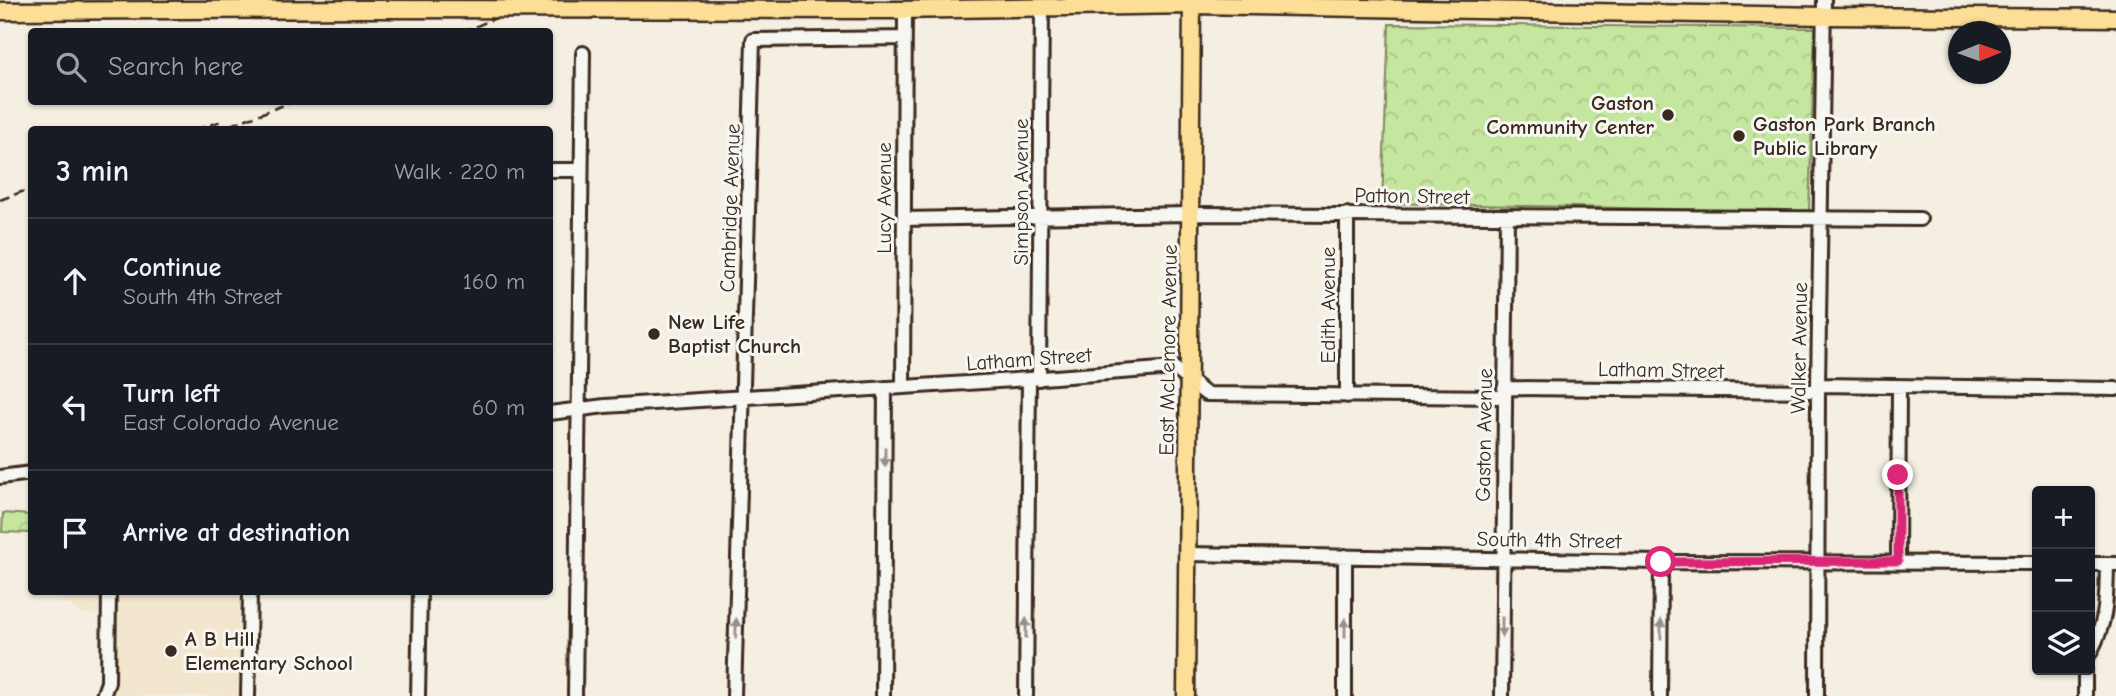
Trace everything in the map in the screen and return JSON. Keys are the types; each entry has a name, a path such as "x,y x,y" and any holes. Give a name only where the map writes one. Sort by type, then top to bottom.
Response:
{"main road":[{"path":"0,11 901,10 1192,3 1824,8 2116,18"},
{"name":"East McLemore Avenue","path":"1186,696 1192,3"}],"street":[{"name":"Simpson Avenue","path":"1026,696 1040,217 1042,7"},
{"name":"Walker Avenue","path":"1817,696 1818,388 1824,8"},
{"name":"Lucy Avenue","path":"901,10 904,38 903,387"},
{"name":"Cambridge Avenue","path":"734,696 753,40 904,38"},
{"path":"575,696 583,52"},
{"path":"553,170 581,170"},
{"name":"Patton Street","path":"904,219 1190,214 1920,219"},
{"name":"Edith Avenue","path":"1346,396 1347,215"},
{"name":"Gaston Avenue","path":"1502,696 1507,217"},
{"name":"Latham Street","path":"553,413 1174,368 1206,394 1346,396 1899,387 2116,388"},
{"path":"1898,561 1899,387"},
{"path":"883,696 885,388"},
{"path":"0,477 28,474"},
{"name":"South 4th Street","path":"1186,554 1661,562 2032,563"},
{"path":"1345,556 1345,696"},
{"path":"1660,696 1661,562"},
{"path":"2095,643 2102,630 2111,564"},
{"path":"103,696 108,682 109,595"},
{"path":"248,696 250,595"},
{"path":"418,696 420,595"},
{"path":"2085,675 2085,696"}],"shaded area":[{"name":"A B Hill Elementary School","path":"55,595 240,595 239,696 115,696 111,691 103,615 83,614"}],"green space":[{"path":"1389,24 1815,28 1809,212 1382,203"},
{"path":"3,513 28,515 28,533 2,532"}],"railway":[{"path":"472,28 540,0"},
{"path":"228,126 284,105"},
{"path":"207,126 224,120"},
{"path":"0,200 28,190"}],"place":[{"name":"Gaston Community Center","path":"1668,115"},
{"name":"Gaston Park Branch Public Library","path":"1739,136"},
{"name":"New Life Baptist Church","path":"654,334"},
{"name":"A B Hill Elementary School","path":"171,651"}],"route":[{"path":"1661,562 1898,561 1898,475"}]}
